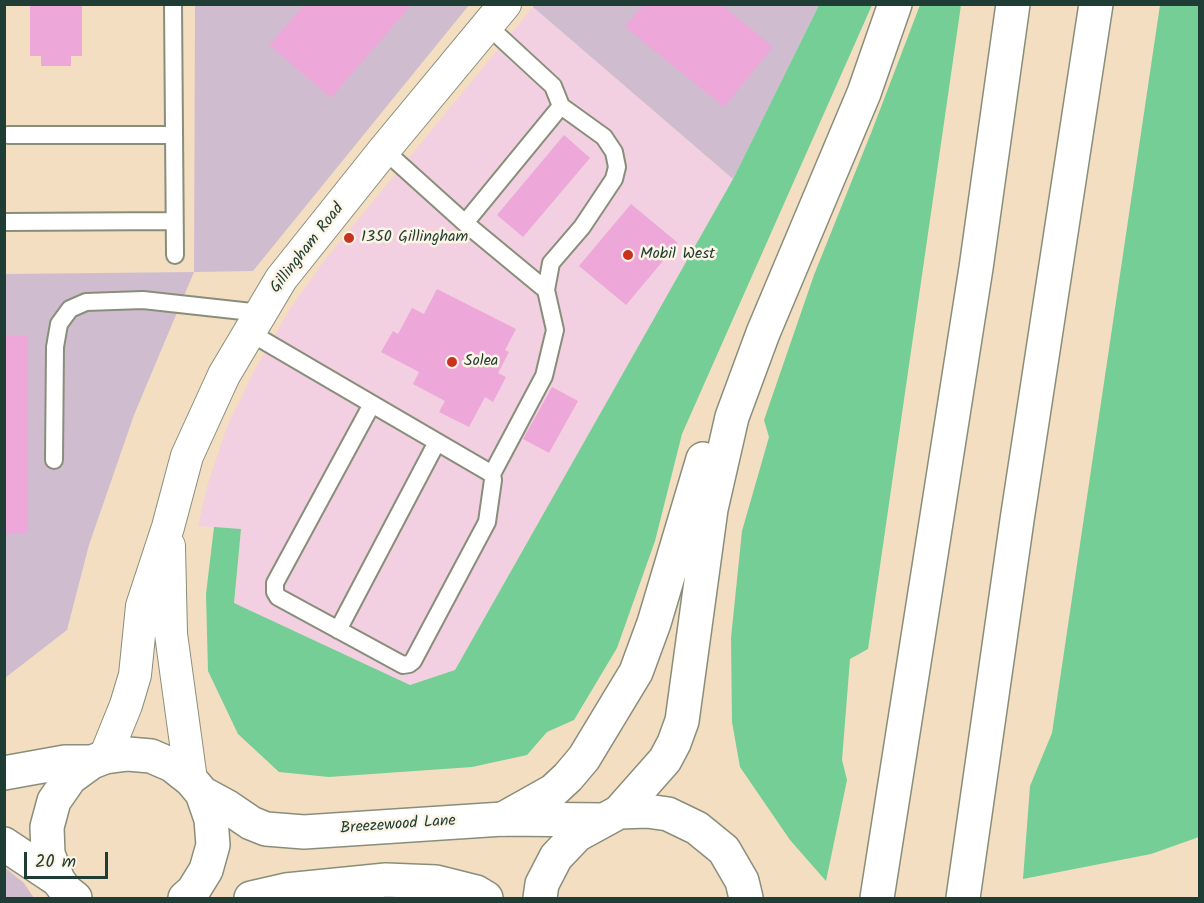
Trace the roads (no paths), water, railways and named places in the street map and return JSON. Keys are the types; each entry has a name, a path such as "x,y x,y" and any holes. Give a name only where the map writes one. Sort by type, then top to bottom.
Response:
{"main road":[{"path":"540,898 542,884 556,857 577,835 611,816 665,760 674,743 682,721 711,509 732,417 763,333 864,93 896,4"},
{"path":"878,898 972,291 1013,4"},
{"path":"963,898 1017,520 1096,4"},
{"path":"503,819 553,791 568,777 584,758 636,672 654,623 699,468 730,389 763,333"},
{"name":"Breezewood Lane","path":"98,760 128,754 151,756 172,765 196,786 251,823 266,829 304,832 503,819 611,816 647,812 668,814 697,828 724,850 752,893"},
{"path":"4,774 65,762 98,760"},
{"path":"66,892 47,848 49,818 54,801 70,778 98,760"},
{"path":"185,898 206,870 213,845 211,819 196,786"},
{"path":"4,844 66,892"},
{"path":"251,898 286,890 386,880 436,882 476,892 486,898"}],"street":[{"name":"Gillingham Road","path":"98,760 126,705 135,675 142,606 188,456 224,375 281,279 496,15"},
{"name":"Gillingham Road","path":"168,527 171,634 196,786"}],"lane":[{"path":"172,4 175,255"},
{"path":"372,404 275,583 275,592 278,597 403,665 413,661 487,522 492,474 544,376 555,330 546,290 551,263 582,227 614,179 617,167 614,152 604,137 561,106 554,86 496,15"},
{"path":"465,223 561,106"},
{"path":"8,135 174,135"},
{"path":"384,150 465,223 546,290"},
{"path":"6,222 174,221"},
{"path":"54,460 55,347 59,324 70,309 86,302 143,300 255,323 372,404 492,474"},
{"path":"338,630 437,442"}],"place":[{"name":"1350 Gillingham","path":"349,238"},
{"name":"Mobil West","path":"628,255"},
{"name":"Solea","path":"452,362"}]}
